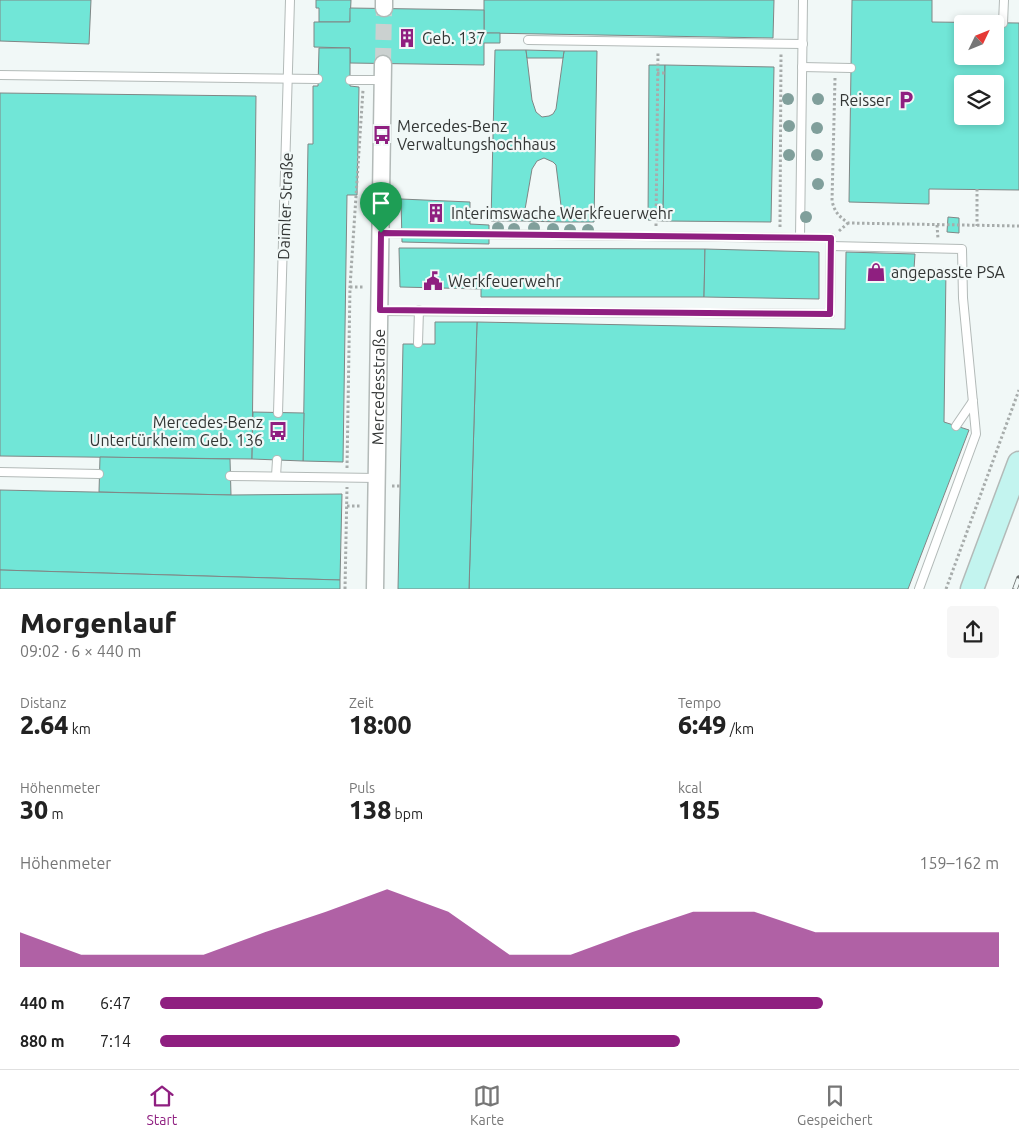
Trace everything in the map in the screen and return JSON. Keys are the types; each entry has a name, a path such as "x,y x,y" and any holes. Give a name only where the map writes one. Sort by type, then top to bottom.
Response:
{"main road":[{"path":"972,589 1019,463"}],"street":[{"name":"Mercedesstraße","path":"376,589 383,72"}],"lane":[{"name":"Daimler Straße","path":"278,413 290,0"},
{"path":"800,238 803,0"},
{"path":"1003,15 1004,0"},
{"path":"528,40 803,44"},
{"path":"802,67 851,68"},
{"path":"350,80 383,72"},
{"path":"0,75 318,79"},
{"path":"380,310 830,314 831,246 831,238 381,233"},
{"path":"831,246 962,249 963,298 976,434 920,589"},
{"path":"418,343 419,310"},
{"path":"956,426 973,401"},
{"path":"276,460 276,476"},
{"path":"0,472 99,474"},
{"path":"230,476 377,478"}],"path":[{"path":"656,236 658,42"},
{"path":"780,238 781,44"},
{"path":"835,68 832,201 838,216 848,223 1019,226"},
{"path":"658,72 665,73"},
{"path":"345,589 350,287 363,94"},
{"path":"977,189 977,226"},
{"path":"656,201 664,202"},
{"path":"656,209 663,209"},
{"path":"946,589 1019,390"},
{"path":"392,486 400,486"}],"building":[{"path":"0,0 91,0 89,44 0,41"},
{"path":"316,0 351,0 350,22 319,22 319,8 316,8"},
{"path":"484,0 774,0 773,38 484,33"},
{"name":"Reisser","path":"852,0 932,0 932,22 954,22 954,65 1004,65 1004,23 1019,23 1019,190 929,189 929,204 849,202"},
{"name":"Geb. 137","path":"350,8 484,10 484,33 500,33 500,43 484,43 484,65 350,63 350,48 314,47 314,22 350,22"},
{"path":"319,48 350,48 350,86 359,87 357,195 347,195 343,462 303,461 308,144 313,144 313,86 318,86"},
{"path":"495,50 526,50 532,100 536,112 542,117 553,114 556,109 564,51 597,51 594,222 563,222 556,165 544,158 537,161 532,169 523,221 491,221"},
{"path":"526,50 564,51 563,58 527,58"},
{"path":"649,65 665,65 663,221 648,220"},
{"path":"665,65 774,67 771,222 663,221"},
{"path":"0,93 256,96 252,459 0,456"},
{"name":"Interimswache Werkfeuerwehr","path":"401,199 470,202 470,224 489,225 489,244 402,242"},
{"path":"524,216 562,216 563,222 523,221"},
{"path":"948,217 959,218 959,233 947,232"},
{"path":"399,248 705,249 704,297 481,297 481,289 400,287"},
{"path":"705,249 819,252 819,299 704,297"},
{"path":"846,252 915,254 914,269 946,269 944,422 969,430 908,589 469,589 477,322 845,329"},
{"path":"435,322 477,322 469,589 398,589 403,344 435,344"},
{"path":"253,412 304,413 303,461 252,459"},
{"path":"100,457 230,459 231,495 99,492"},
{"path":"0,490 231,495 342,494 340,580 0,570"},
{"path":"0,570 340,580 340,589 0,589"}],"tunnel":[{"path":"383,64 384,8"}],"railway":[{"path":"1015,589 1019,578"}],"place":[{"name":"Geb. 137","path":"407,38"},
{"name":"Reisser","path":"906,100"},
{"name":"Mercedes-Benz Verwaltungshochhaus","path":"382,135"},
{"name":"Interimswache Werkfeuerwehr","path":"436,213"},
{"name":"angepasste PSA","path":"876,272"},
{"name":"Werkfeuerwehr","path":"433,281"},
{"name":"Mercedes-Benz Untertürkheim Geb. 136","path":"278,431"}],"route":[{"path":"381,233 831,238 830,314 380,310 381,233"}]}
